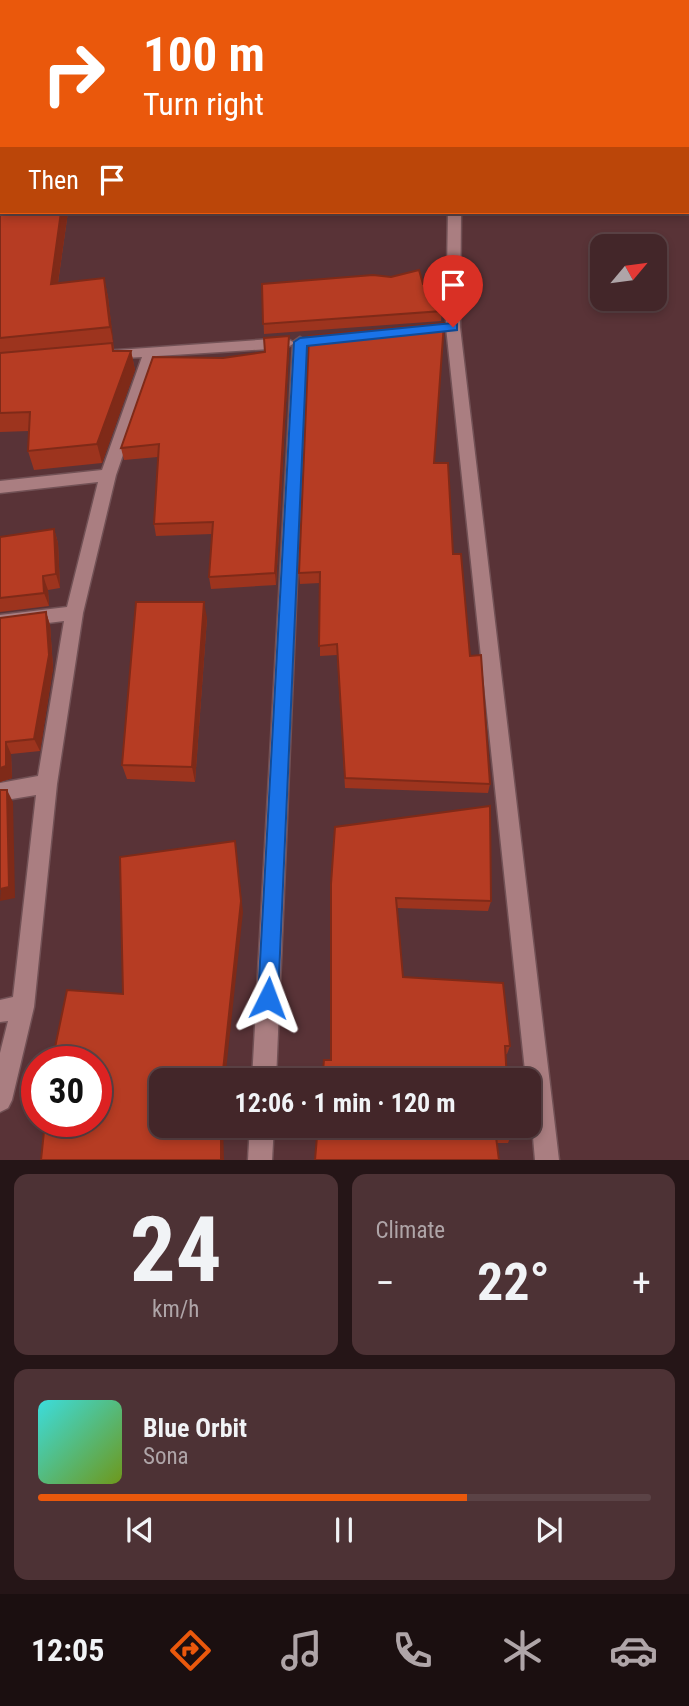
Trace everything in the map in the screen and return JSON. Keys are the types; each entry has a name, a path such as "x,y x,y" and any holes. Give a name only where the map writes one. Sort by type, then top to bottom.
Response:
{"street":[{"path":"454,214 446,328 547,1160"},
{"path":"97,355 307,342 265,1068"},
{"path":"0,1100 23,1007 47,785 74,613 107,475 152,350"},
{"path":"0,487 107,475"},
{"path":"0,622 74,613"},
{"path":"0,792 47,785"},
{"path":"0,1011 23,1007"},
{"path":"260,1160 261,1138"}],"building":[{"path":"0,214 61,214 51,284 104,278 110,327 0,338"},
{"path":"419,270 423,284 433,284 442,311 263,324 262,284 373,275 391,277"},
{"path":"444,323 434,463 448,463 453,554 461,554 470,656 481,655 490,784 345,778 337,644 319,646 320,572 299,573 309,336"},
{"path":"289,336 275,573 209,577 213,522 154,524 159,444 121,448 153,357 223,358 265,352 264,338"},
{"path":"112,343 113,351 131,351 97,444 28,451 30,412 0,413 0,353"},
{"path":"54,529 56,574 43,576 44,593 0,598 0,537"},
{"path":"136,602 204,602 192,767 122,765"},
{"path":"46,612 49,655 34,739 6,742 6,766 0,768 0,618"},
{"path":"0,790 7,790 9,887 0,889"},
{"path":"490,806 491,901 396,898 403,977 503,983 510,1046 505,1046 506,1068 323,1068 324,1060 331,1060 331,884 335,827"},
{"path":"235,841 241,901 223,1068 149,1068 149,1138 221,1138 221,1160 41,1160 43,1137 112,1137 112,1046 55,1046 67,990 123,994 120,857"},
{"path":"317,1138 496,1138 499,1160 315,1160"}],"route":[{"path":"268,998 300,342 453,327"}]}
